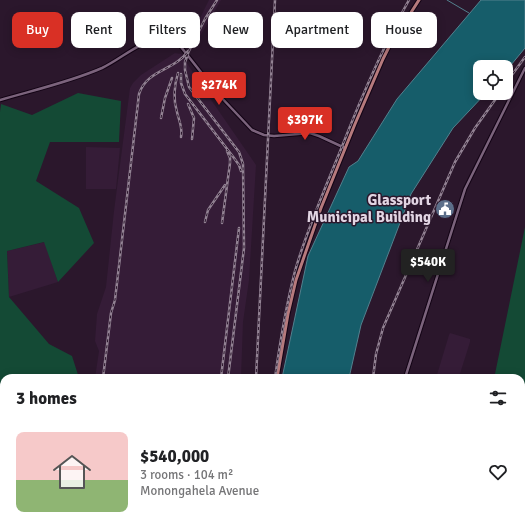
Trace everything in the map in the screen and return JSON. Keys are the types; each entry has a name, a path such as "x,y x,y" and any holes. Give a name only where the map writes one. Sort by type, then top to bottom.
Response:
{"main road":[{"path":"278,374 292,296 312,231 345,148 389,47 419,0"}],"street":[{"path":"0,100 97,70 147,42 164,38 176,42 181,46 220,95 252,130 264,135 274,136 310,133 345,148"},
{"path":"406,374 464,191 525,68"}],"shaded area":[{"path":"209,0 221,0 214,12 208,12 208,22 200,36 200,18"},
{"path":"175,53 181,54 256,165 249,280 243,322 241,374 96,374 99,351 95,341 97,314 106,287 130,88 141,75"},
{"path":"86,147 120,148 116,189 86,189"},
{"path":"45,242 58,282 9,297 7,251"},
{"path":"450,333 470,339 470,342 460,374 437,374"}],"green space":[{"path":"78,93 121,101 119,142 50,142 36,181 79,208 94,243 58,282 44,242 7,251 9,297 49,344 72,356 78,374 0,374 1,104 32,115"},
{"path":"525,227 525,374 495,374"}],"water":[{"path":"481,0 525,0 525,48 513,63 513,60 473,60 473,100 479,100 453,128 411,194 361,325 350,374 283,374 308,256 349,167 358,161 397,99"}],"waterway":[{"path":"447,0 469,13"}],"railway":[{"path":"186,57 205,19 217,0"},
{"path":"256,374 275,0"},
{"path":"276,374 281,338 295,271 316,209 364,92 390,36 409,0"},
{"path":"103,374 111,313 115,300 139,94 148,80 176,63 188,51"},
{"path":"188,54 185,62 185,70 189,87 239,152 243,164 244,248 228,374"},
{"path":"513,73 525,57"},
{"path":"178,73 175,97 181,128 181,137"},
{"path":"181,74 181,83 185,94 234,158 241,171"},
{"path":"161,118 165,98 172,78"},
{"path":"374,374 376,354 383,328 455,162 475,128 495,100"},
{"path":"188,104 194,118 192,139"},
{"path":"222,223 230,163 230,158 227,151"},
{"path":"205,222 208,210 225,185"},
{"path":"221,374 239,228"}],"place":[{"name":"Glassport Municipal Building","path":"445,209"}]}
